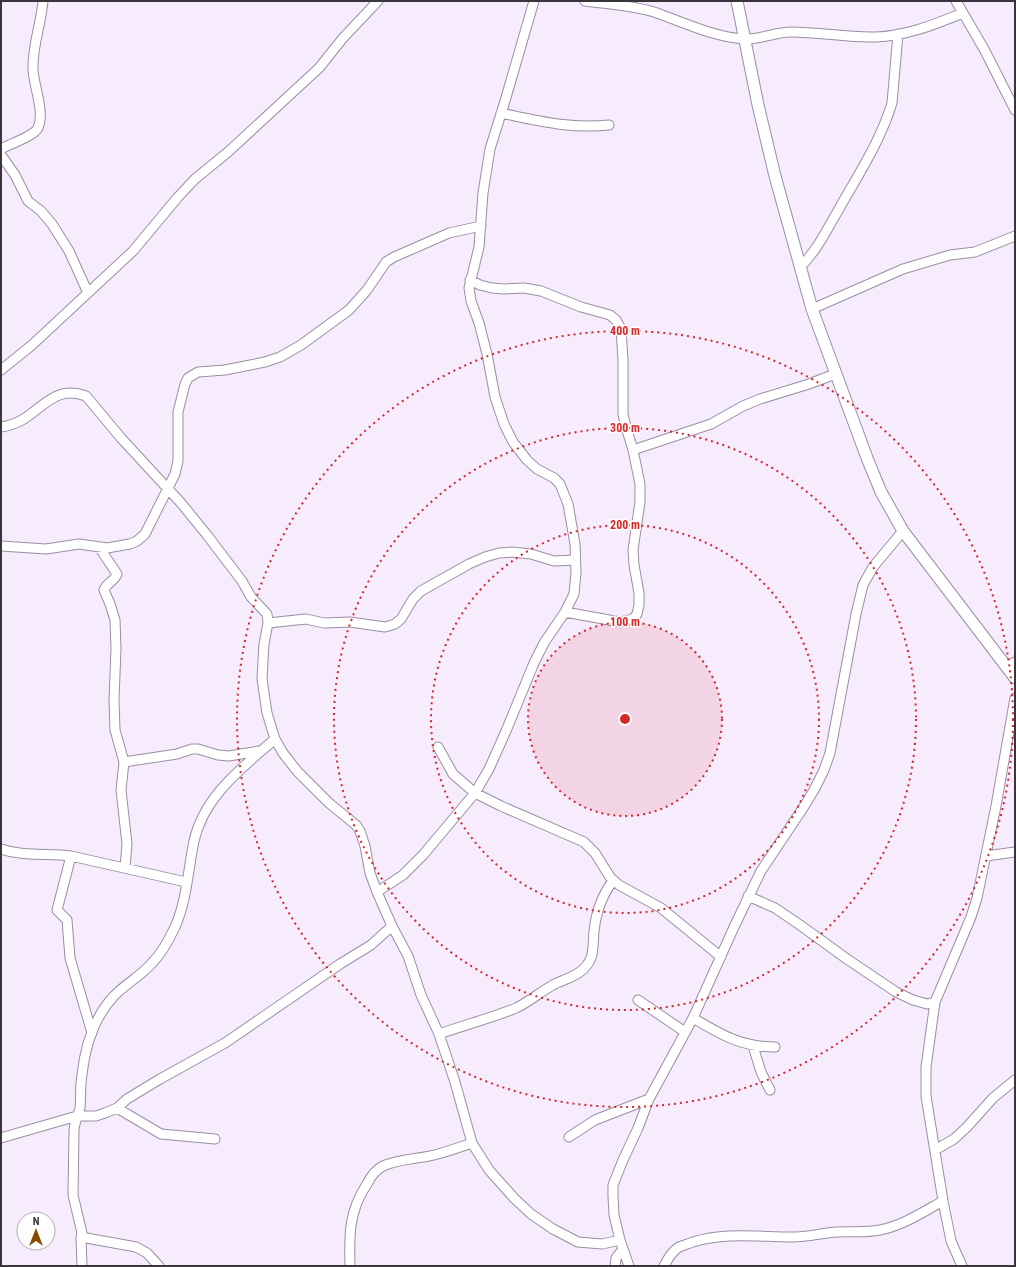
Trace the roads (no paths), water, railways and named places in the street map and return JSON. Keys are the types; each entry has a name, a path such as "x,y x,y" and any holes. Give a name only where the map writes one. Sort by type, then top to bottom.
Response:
{"main road":[{"path":"736,1 770,155 812,309 835,374 881,492 903,531 1010,664 1015,678"}],"street":[{"path":"1,149 32,134 38,129 40,119 33,71 33,49 39,27 43,1"},
{"path":"1,369 32,345 133,251 195,179 228,152 318,68 343,38 378,1"},
{"path":"377,892 403,874 423,855 475,793 506,731 537,656 565,612 574,594 576,573 572,525 568,504 560,484 554,478 527,460 513,442 504,424 495,397 487,354 471,301 469,288 479,247 490,148 534,1"},
{"path":"585,1 637,8 721,35 745,40 777,33 790,32 877,37 930,27 963,13"},
{"path":"958,1 1015,110"},
{"path":"800,267 816,250 863,166 889,113 892,103 898,34"},
{"path":"501,113 553,124 576,127 609,125"},
{"path":"1,156 15,175 28,201 41,211 52,224 69,251 88,293"},
{"path":"1,546 40,549 79,544 107,548 130,544 137,541 145,534 175,474 178,460 178,412 182,394 188,378 193,374 245,367 280,357 301,345 349,310 367,290 386,262 449,233 481,226"},
{"path":"812,309 903,269 950,255 975,252 1015,236"},
{"path":"470,280 480,285 492,288 524,288 541,291 581,307 610,315 616,320 621,329 623,414 633,450 640,484 640,502 633,550 639,593 639,605 637,614 633,619 620,622 565,612"},
{"path":"633,450 711,424 743,406 760,399 835,374"},
{"path":"1,427 12,425 22,420 50,399 58,395 78,393 86,396 121,438 207,534 242,581 251,597 267,614 268,623 264,644 262,679 268,713 275,739 283,753 297,771 329,803 356,825 362,837 370,873 377,892 392,926 408,956 421,994 439,1034 455,1082 472,1143 489,1170 514,1198 531,1214 553,1229 578,1242 602,1244 620,1240"},
{"path":"629,1266 620,1240 614,1215 613,1185 649,1099 693,1018 748,896 761,871 803,808 824,770 830,753 856,614 863,585 873,567 903,531"},
{"path":"99,546 117,574 115,579 105,586 104,590 115,620 115,730 124,762 121,790 127,844 125,868"},
{"path":"268,623 306,619 324,623 350,622 385,627 395,624 401,619 413,598 420,591 469,564 485,557 499,553 512,552 531,554 554,561 575,560"},
{"path":"962,1266 951,1241 943,1201 926,1096 927,1060 935,1002 971,918 986,856 1015,698"},
{"path":"82,1266 82,1233 72,1195 74,1125 80,1109 82,1075 92,1033 100,1016 113,997 152,964 163,950 175,927 183,903 194,839 203,815 215,796 235,774 275,739"},
{"path":"438,747 453,774 475,793 584,842 595,853 613,881 661,908 721,957"},
{"path":"124,762 177,754 192,749 228,756 261,751"},
{"path":"1,849 29,854 57,854 71,856 186,882"},
{"path":"986,856 1015,852"},
{"path":"71,856 57,910 67,920 70,958 92,1033"},
{"path":"439,1034 518,1008 543,991 582,971 590,959 594,945 596,916 608,887 613,881"},
{"path":"748,896 775,908 896,992 913,1000 927,1004 935,1002"},
{"path":"1,1138 78,1116 96,1116 105,1114 160,1078 225,1042 340,964 371,945 392,926"},
{"path":"638,1000 685,1032"},
{"path":"693,1018 732,1039 753,1046 775,1047"},
{"path":"753,1046 761,1072 770,1090"},
{"path":"935,1150 954,1139 967,1128 993,1098 1015,1080"},
{"path":"569,1137 595,1120 649,1099"},
{"path":"116,1108 161,1134 215,1139"},
{"path":"350,1266 349,1232 354,1208 373,1173 383,1166 396,1162 436,1155 472,1143"},
{"path":"664,1266 673,1252 680,1246 700,1240 742,1236 813,1236 838,1232 865,1232 880,1230 916,1216 943,1201"},
{"path":"81,1237 136,1247 147,1253 159,1266"},
{"path":"615,1266 616,1258 623,1249"}]}
